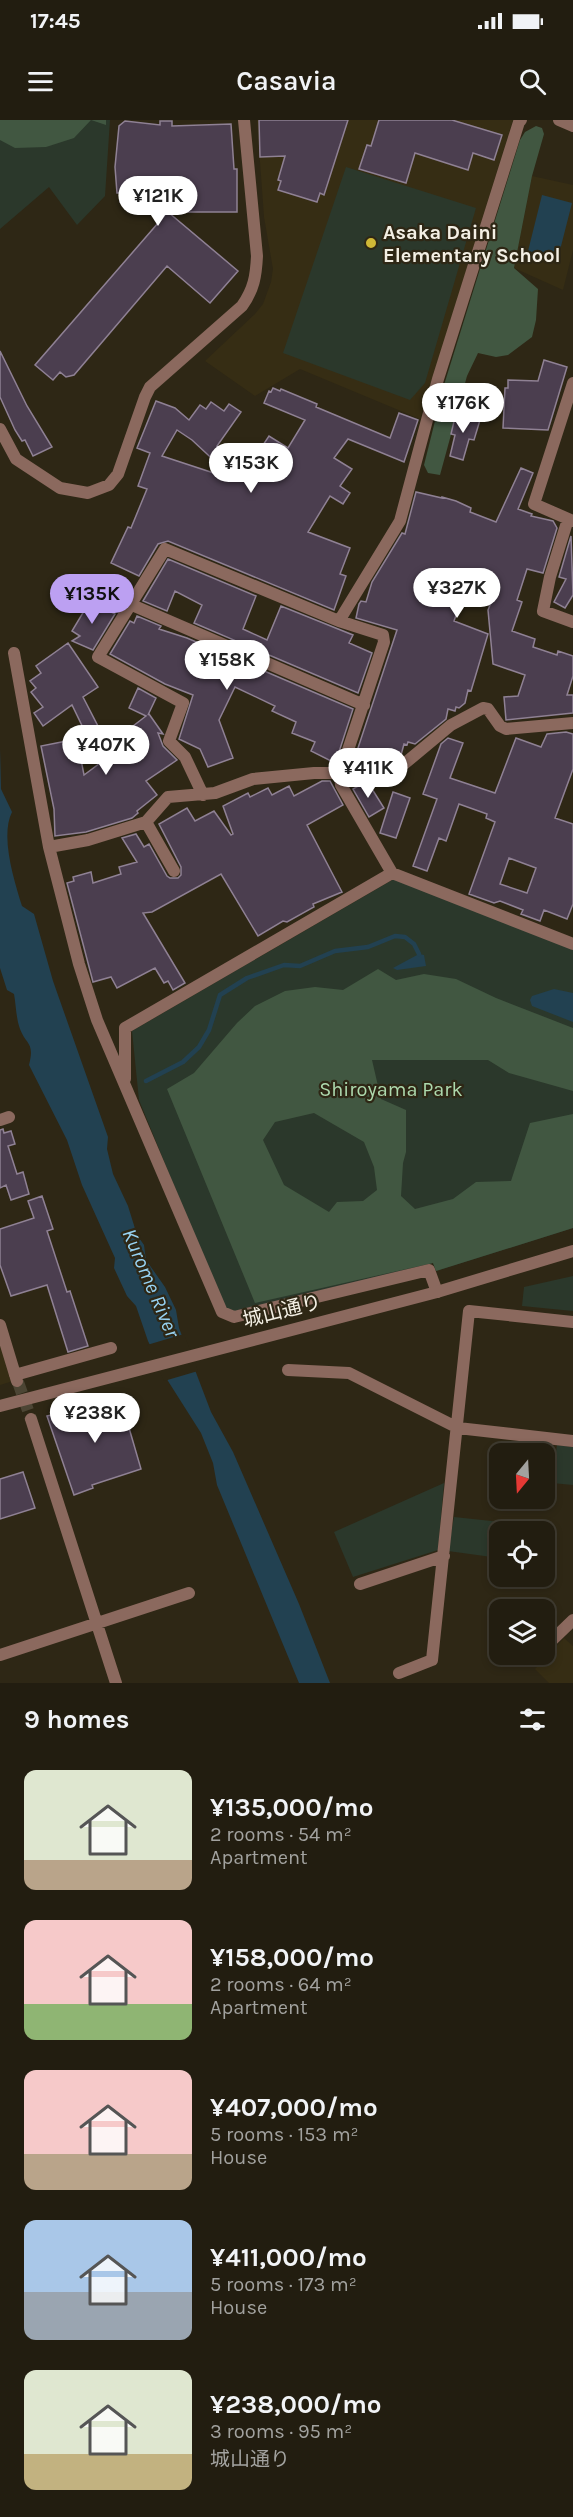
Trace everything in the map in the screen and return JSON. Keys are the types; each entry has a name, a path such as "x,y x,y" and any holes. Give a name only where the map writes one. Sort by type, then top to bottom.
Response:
{"street":[{"path":"0,429 16,459 60,488 88,493 109,485 118,474 150,387 242,306 252,292 256,277 257,256 244,120"},
{"path":"339,621 400,521 438,379 521,120"},
{"path":"559,120 573,126"},
{"path":"572,389 534,504 570,520 550,577 543,611 573,622"},
{"path":"203,795 186,758 169,741 183,703 98,657 165,549 339,621 383,635 384,642 340,774 341,785 392,873 573,944"},
{"path":"132,604 363,705"},
{"path":"14,653 49,847 93,1009 222,1312 234,1317 429,1269 436,1292"},
{"path":"49,847 88,840 146,822 168,798 203,795 253,779 314,773 373,773 398,769 451,725 483,708 488,709 500,726 506,729 573,723"},
{"path":"146,822 174,871"},
{"path":"125,1085 125,1028 392,873"},
{"name":"城山通り","path":"0,1406 436,1292 573,1251"},
{"path":"399,1672 432,1660 469,1311 573,1322"},
{"path":"0,1325 16,1378 111,1348"},
{"path":"288,1370 349,1372 458,1428 573,1441"},
{"path":"31,1419 117,1683"},
{"path":"360,1584 444,1556"},
{"path":"0,1655 189,1593"},
{"path":"555,1637 573,1620"}],"shaded area":[{"name":"Asaka Daini Elementary School","path":"257,120 513,120 420,419 300,369 255,396 205,361 255,314 263,304 271,282 273,269 264,217"},
{"name":"Asaka Daini Elementary School","path":"532,176 573,185 573,250 563,290 514,268"},
{"path":"0,1338 13,1381 0,1385"},
{"path":"564,1638 573,1646 573,1683 549,1683 535,1669 539,1665 555,1665 555,1648"}],"green space":[{"path":"0,120 110,120 105,196 77,225 49,187 0,229"},
{"path":"0,120 91,120 74,138 46,147 15,148 0,140"},
{"path":"91,120 106,120 106,125"},
{"path":"536,126 542,128 544,134 532,176 514,268 538,289 536,320 532,337 508,355 496,357 478,353 467,376 440,475 428,473 424,465 444,385 520,140 525,132"},
{"path":"346,167 476,208 425,383 410,400 283,353"},
{"name":"Shiroyama Park","path":"394,879 573,949 573,1228 436,1271 433,1263 235,1313 224,1308 139,1100 132,1031"},
{"path":"378,969 396,980 424,974 456,979 496,998 573,1028 573,1091 509,1073 488,1060 372,1060 381,1099 406,1110 406,1152 401,1196 415,1209 453,1199 476,1182 511,1181 530,1123 573,1114 573,1228 436,1271 433,1263 255,1303 167,1089 194,1073 237,1023 255,1006 285,991 315,987 343,990","holes":["314,1113 364,1142 374,1167 377,1190 363,1201 337,1202 329,1212 284,1185 263,1140 275,1122"]},
{"path":"573,1276 573,1311 522,1306 524,1287"},
{"path":"557,1445 573,1447 573,1485 555,1483"},
{"path":"444,1483 438,1550 353,1577 334,1532"},
{"path":"454,1517 491,1521 489,1521 489,1557 448,1551"}],"water":[{"path":"542,195 572,203 558,258 528,251"},
{"name":"Kurome River","path":"0,749 1,789 12,812 7,833 15,884 22,906 34,914 53,981 108,1137 107,1149 113,1174 128,1206 137,1235 144,1245 146,1260 165,1287 176,1310 179,1328 211,1412 233,1452 299,1604 330,1683 299,1683 217,1485 213,1463 201,1433 168,1381 148,1341 136,1306 127,1296 114,1268 115,1258 82,1185 67,1140 29,1065 31,1052 29,1044 19,1025 14,994 7,990 0,968"},
{"path":"419,954 424,955 426,966 397,970 393,968"},
{"path":"554,989 573,993 573,1022 532,1006 530,1000 532,996"}],"pier":[{"path":"184,1334 198,1371 164,1381 147,1345"}],"building":[{"path":"259,120 348,120 324,195 320,193 317,202 278,190 281,181 278,180 285,156 260,157"},
{"path":"379,120 452,120 502,135 494,160 473,153 468,170 415,153 406,183 359,169 367,145 371,146"},
{"path":"125,121 160,125 160,121 172,121 172,126 231,124 234,169 237,169 237,212 168,212 238,271 210,303 167,266 74,375 66,377 60,372 53,380 35,365 178,200 120,202 115,167 119,126"},
{"path":"0,351 27,406 52,447 33,456 25,440 22,441 15,430 0,397"},
{"path":"544,360 567,367 548,430 503,428 505,388 508,388 508,380 538,381"},
{"path":"273,388 280,391 281,389 317,404 316,407 390,438 399,413 418,420 404,462 348,439 334,458 352,469 340,486 350,493 343,504 330,496 308,532 350,548 340,574 346,576 334,610 168,541 158,544 139,576 111,563 128,527 131,528 147,489 138,486 150,453 137,448 156,401 175,408 189,420 200,405 206,409 211,402 224,411 229,404 241,412 217,446 249,466 269,436 288,448 305,420 264,403 269,391 271,392","holes":["177,430 192,440 235,480 162,456"]},
{"path":"461,412 476,416 475,419 480,420 474,440 469,439 463,460 450,456 455,435 451,434 456,413 460,415"},
{"path":"521,468 533,473 518,509 532,514 531,516 553,521 557,528 543,573 527,569 517,600 522,602 512,631 535,639 533,647 557,655 558,651 573,656 573,676 567,695 573,695 573,713 506,720 504,697 518,696 525,675 493,664 488,610 490,605 486,604 492,585 469,578 454,621 488,634 471,691 468,690 465,703 459,708 456,707 455,711 448,709 446,719 415,744 408,742 407,745 404,744 401,755 375,749 371,765 353,763 397,630 356,618 359,604 361,601 366,602 372,582 402,533 405,534 416,492 456,501 471,508 470,512 496,522"},
{"path":"571,536 573,595 565,608 554,602 566,579 559,577"},
{"path":"168,559 256,596 243,629 267,640 281,606 353,635 349,643 372,653 358,693 194,623 202,605 175,591 167,611 143,601"},
{"path":"90,601 115,614 93,650 72,641 80,636 72,631"},
{"path":"137,616 161,626 159,629 187,638 353,709 337,758 333,757 331,761 311,751 315,742 292,733 296,722 272,711 275,706 235,687 219,720 233,758 208,767 200,749 179,739 193,695 165,684 110,654 130,621 134,623"},
{"path":"68,643 98,687 83,697 101,732 88,738 72,705 43,726 34,713 43,707 31,692 36,688 30,681 41,673 36,666"},
{"path":"138,688 156,698 148,715 163,734 158,733 163,746 177,760 146,781 157,795 132,818 86,832 55,836 54,809 41,746 77,739 84,775 119,749 115,740 146,716 129,708"},
{"path":"566,732 573,734 573,769 555,818 573,824 573,904 567,919 544,910 540,921 521,914 523,910 500,901 494,903 469,894 495,822 486,818 487,814 459,804 446,841 439,838 427,871 413,866 437,799 423,794 441,744 448,738 463,743 450,778 495,793 516,738 541,747 547,734","holes":["509,858 536,868 527,893 500,884"]},
{"path":"322,781 330,781 343,805 307,825 342,892 313,904 314,907 287,922 283,921 258,936 221,874 152,912 143,913 185,983 173,990 168,981 164,983 155,968 117,988 111,977 93,982 67,883 74,881 73,877 91,872 93,883 121,874 119,867 137,862 122,838 136,834 144,847 149,844 167,876 178,878 181,875 181,867 159,824 187,808 195,821 214,811 231,835 233,834 223,806 248,793 250,797 268,788 272,795 289,786 294,796"},
{"path":"367,781 384,808 369,817 353,789"},
{"path":"393,792 410,798 396,838 380,833"},
{"path":"3,1129 4,1133 11,1131 15,1144 8,1146 17,1174 23,1172 29,1194 11,1200 6,1185 0,1188 0,1130"},
{"path":"42,1196 53,1229 47,1231 88,1346 68,1352 47,1285 11,1296 0,1265 0,1229 34,1218 28,1201"},
{"path":"120,1397 141,1469 92,1485 93,1488 74,1495 47,1416"},
{"path":"23,1472 35,1508 0,1519 0,1479"}],"waterway":[{"path":"146,1081 183,1062 199,1047 209,1030 220,995 247,978 284,965 300,966 335,951 368,947 395,936 405,937 414,944 419,954"}],"tunnel":[{"path":"18,1382 31,1419"}],"place":[{"name":"Asaka Daini Elementary School","path":"371,243"}]}
